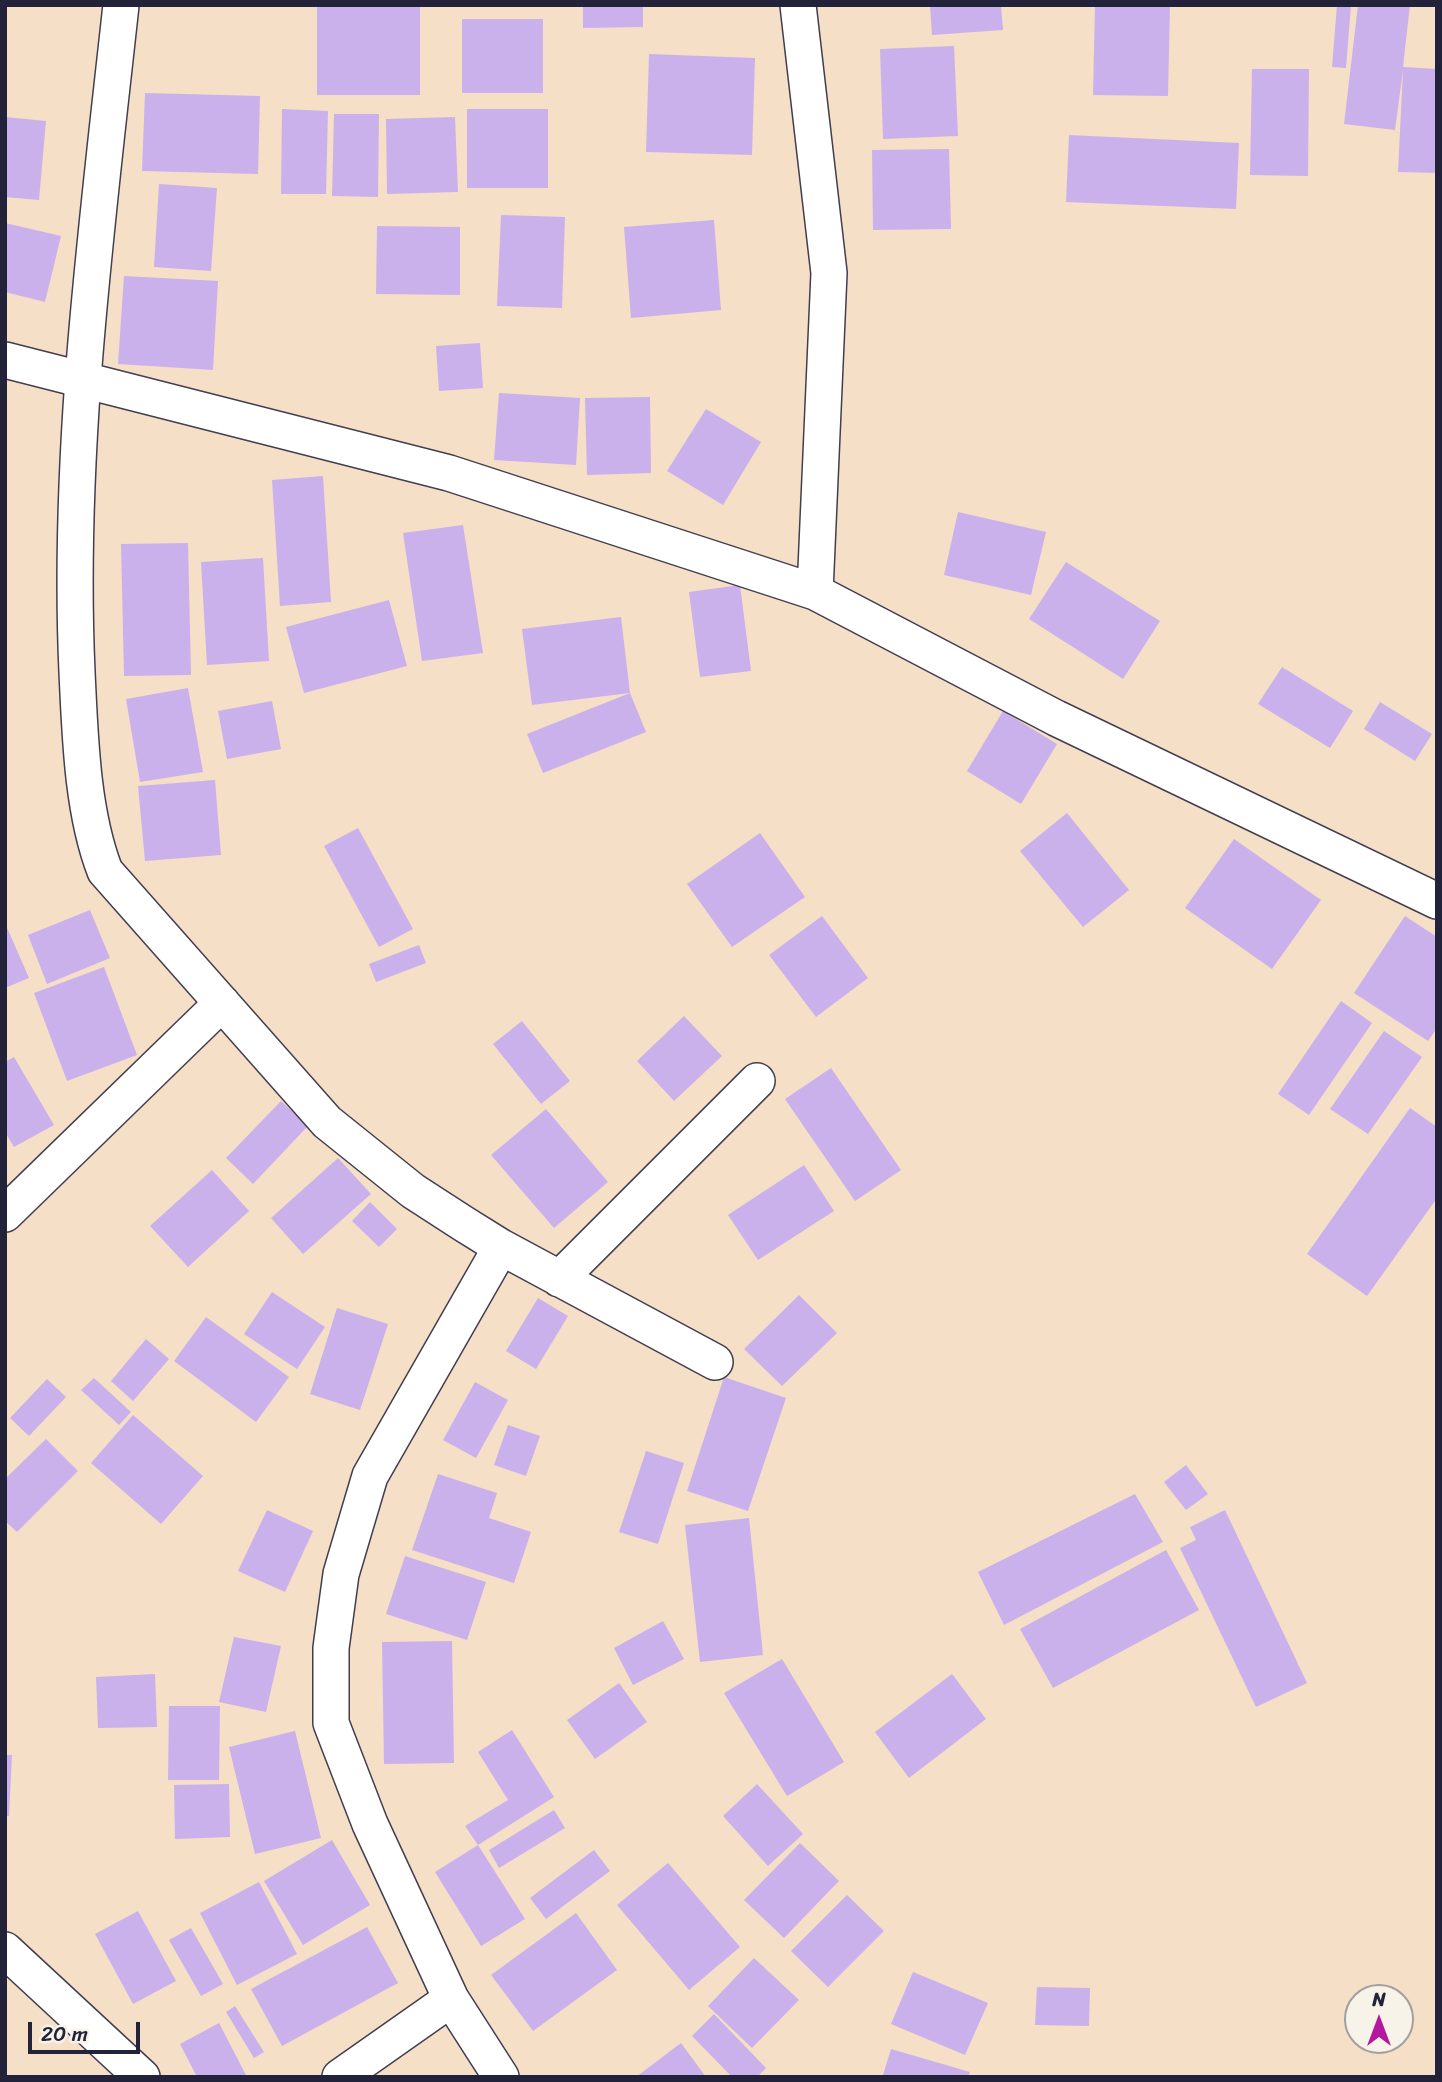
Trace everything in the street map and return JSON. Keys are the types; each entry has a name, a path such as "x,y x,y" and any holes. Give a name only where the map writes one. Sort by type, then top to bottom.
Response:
{"street":[{"path":"121,5 82,382 74,594 80,730 96,849 105,871 327,1122 413,1191 501,1247 715,1362"},
{"path":"798,5 829,273 815,592"},
{"path":"5,360 82,382 449,473 815,592 1056,718 1437,901"},
{"path":"5,1214 222,1003"},
{"path":"559,1279 757,1082"},
{"path":"501,1247 370,1476 341,1574 331,1648 331,1723 370,1824 450,1999 502,2077"},
{"path":"5,1950 142,2077"},
{"path":"340,2077 450,1999"}],"building":[{"path":"317,5 420,5 420,95 317,95"},
{"path":"583,5 643,5 643,27 583,28"},
{"path":"930,5 1001,5 1003,30 932,35"},
{"path":"1095,5 1170,5 1168,96 1093,95"},
{"path":"1337,5 1351,5 1346,68 1332,67"},
{"path":"1358,5 1410,5 1403,67 1437,69 1437,173 1398,172 1403,70 1395,130 1344,124"},
{"path":"462,19 543,19 543,93 462,93"},
{"path":"954,46 958,136 883,139 880,49"},
{"path":"649,54 755,58 752,155 646,152"},
{"path":"1252,69 1309,69 1308,176 1250,175"},
{"path":"145,93 260,96 258,174 142,171"},
{"path":"282,109 328,111 326,194 281,194"},
{"path":"467,109 548,109 548,188 467,188"},
{"path":"334,114 379,114 378,197 332,196"},
{"path":"5,117 46,121 39,200 5,197"},
{"path":"455,117 458,192 387,194 386,119"},
{"path":"1069,135 1239,143 1236,209 1066,202"},
{"path":"949,149 951,229 873,230 872,150"},
{"path":"159,184 217,188 211,271 154,267"},
{"path":"501,215 565,217 562,308 497,306"},
{"path":"714,220 721,310 631,318 624,227"},
{"path":"5,223 61,236 45,302 5,292"},
{"path":"377,226 460,227 460,295 376,294"},
{"path":"124,276 218,281 213,370 118,364"},
{"path":"480,343 483,388 439,391 436,346"},
{"path":"499,393 580,398 576,465 494,460"},
{"path":"650,397 651,473 587,475 585,398"},
{"path":"706,409 761,442 723,505 667,471"},
{"path":"323,476 331,602 280,606 272,480"},
{"path":"958,512 1046,532 1031,595 944,575"},
{"path":"463,525 483,653 422,661 403,533"},
{"path":"188,543 191,675 124,676 121,544"},
{"path":"263,558 269,661 207,665 201,562"},
{"path":"1066,562 1160,621 1123,679 1029,619"},
{"path":"740,585 751,671 700,677 689,592"},
{"path":"389,600 407,666 304,693 286,627"},
{"path":"621,617 630,693 532,705 522,629"},
{"path":"1282,667 1353,711 1330,748 1258,704"},
{"path":"188,688 203,772 140,782 126,699"},
{"path":"630,693 646,732 543,773 527,734"},
{"path":"272,701 281,749 227,759 218,711"},
{"path":"1380,702 1432,734 1415,761 1364,729"},
{"path":"1003,711 1057,744 1021,804 967,771"},
{"path":"215,780 221,855 145,861 138,786"},
{"path":"1067,813 1129,890 1083,927 1020,851"},
{"path":"358,828 413,929 379,947 324,846"},
{"path":"760,833 805,897 732,947 687,884"},
{"path":"1234,839 1321,900 1272,969 1185,908"},
{"path":"90,910 110,958 47,984 28,935"},
{"path":"822,916 868,978 816,1017 769,955"},
{"path":"1405,916 1437,937 1437,1028 1428,1041 1354,993"},
{"path":"5,923 29,978 5,988"},
{"path":"419,945 426,963 376,982 369,964"},
{"path":"104,967 137,1055 67,1081 34,993"},
{"path":"1341,1001 1372,1023 1309,1115 1278,1094"},
{"path":"684,1016 722,1056 674,1101 637,1061"},
{"path":"522,1021 570,1081 541,1104 493,1044"},
{"path":"1384,1031 1422,1057 1368,1134 1330,1109"},
{"path":"14,1057 54,1125 14,1147 5,1132 5,1062"},
{"path":"831,1068 901,1170 855,1201 785,1099"},
{"path":"281,1101 308,1126 253,1184 226,1158"},
{"path":"1410,1108 1437,1127 1437,1198 1367,1296 1307,1254"},
{"path":"546,1109 608,1182 554,1228 491,1155"},
{"path":"338,1158 371,1194 303,1254 271,1218"},
{"path":"804,1165 834,1211 758,1260 728,1215"},
{"path":"212,1170 249,1211 188,1267 150,1226"},
{"path":"370,1202 397,1229 379,1247 352,1221"},
{"path":"272,1292 325,1327 297,1369 244,1334"},
{"path":"799,1295 837,1333 782,1386 744,1349"},
{"path":"538,1298 568,1316 536,1369 506,1351"},
{"path":"337,1308 388,1324 360,1410 310,1394"},
{"path":"206,1317 289,1377 256,1422 174,1361"},
{"path":"146,1339 169,1359 133,1401 111,1381"},
{"path":"724,1377 786,1398 748,1511 687,1491"},
{"path":"94,1378 131,1412 119,1425 81,1390"},
{"path":"47,1379 66,1397 29,1436 10,1418"},
{"path":"475,1382 508,1400 476,1458 443,1440"},
{"path":"133,1415 203,1476 161,1524 91,1463"},
{"path":"508,1425 540,1436 526,1476 494,1465"},
{"path":"46,1439 78,1471 17,1532 5,1521 5,1479"},
{"path":"646,1451 684,1463 658,1544 619,1532"},
{"path":"1186,1465 1208,1494 1186,1510 1164,1482"},
{"path":"438,1474 497,1493 489,1518 531,1532 514,1583 412,1550"},
{"path":"1135,1494 1163,1542 1004,1625 978,1572"},
{"path":"267,1510 313,1531 285,1592 238,1571"},
{"path":"1225,1510 1307,1683 1256,1707 1180,1548 1196,1540 1190,1527"},
{"path":"749,1518 763,1655 700,1662 685,1525"},
{"path":"1166,1550 1199,1610 1053,1688 1020,1629"},
{"path":"405,1556 486,1582 467,1640 386,1614"},
{"path":"663,1621 684,1659 633,1685 614,1648"},
{"path":"234,1637 281,1646 266,1712 219,1702"},
{"path":"452,1641 454,1763 384,1764 382,1642"},
{"path":"782,1659 844,1762 787,1796 724,1693"},
{"path":"155,1674 157,1727 98,1728 96,1677"},
{"path":"952,1674 986,1719 909,1778 875,1732"},
{"path":"619,1683 647,1722 595,1759 567,1720"},
{"path":"169,1706 220,1706 219,1780 168,1780"},
{"path":"512,1730 554,1797 478,1845 465,1826 508,1800 478,1752"},
{"path":"295,1731 321,1838 255,1854 229,1747"},
{"path":"5,1755 12,1755 9,1816 5,1816"},
{"path":"229,1784 230,1837 175,1839 174,1785"},
{"path":"757,1784 803,1834 768,1866 723,1816"},
{"path":"554,1810 565,1828 499,1868 489,1850"},
{"path":"332,1840 370,1905 303,1945 264,1881"},
{"path":"800,1843 839,1881 784,1938 744,1900"},
{"path":"478,1845 525,1919 481,1946 435,1872"},
{"path":"594,1850 610,1871 546,1919 530,1898"},
{"path":"668,1863 740,1947 689,1990 617,1905"},
{"path":"259,1882 297,1954 237,1985 200,1913"},
{"path":"847,1895 884,1931 828,1987 791,1951"},
{"path":"138,1911 176,1981 133,2004 95,1934"},
{"path":"576,1913 617,1970 533,2031 491,1975"},
{"path":"367,1927 398,1983 282,2046 251,1989"},
{"path":"191,1928 223,1984 201,1996 169,1940"},
{"path":"754,1958 799,2000 752,2048 708,2006"},
{"path":"913,1972 988,2003 965,2055 891,2024"},
{"path":"1037,1987 1090,1988 1089,2026 1035,2025"},
{"path":"235,2006 264,2052 254,2058 226,2012"},
{"path":"714,2014 766,2068 757,2077 732,2077 692,2036"},
{"path":"219,2023 247,2077 197,2077 180,2044"},
{"path":"681,2043 706,2077 636,2077"},
{"path":"891,2049 970,2072 968,2077 883,2075"}]}
